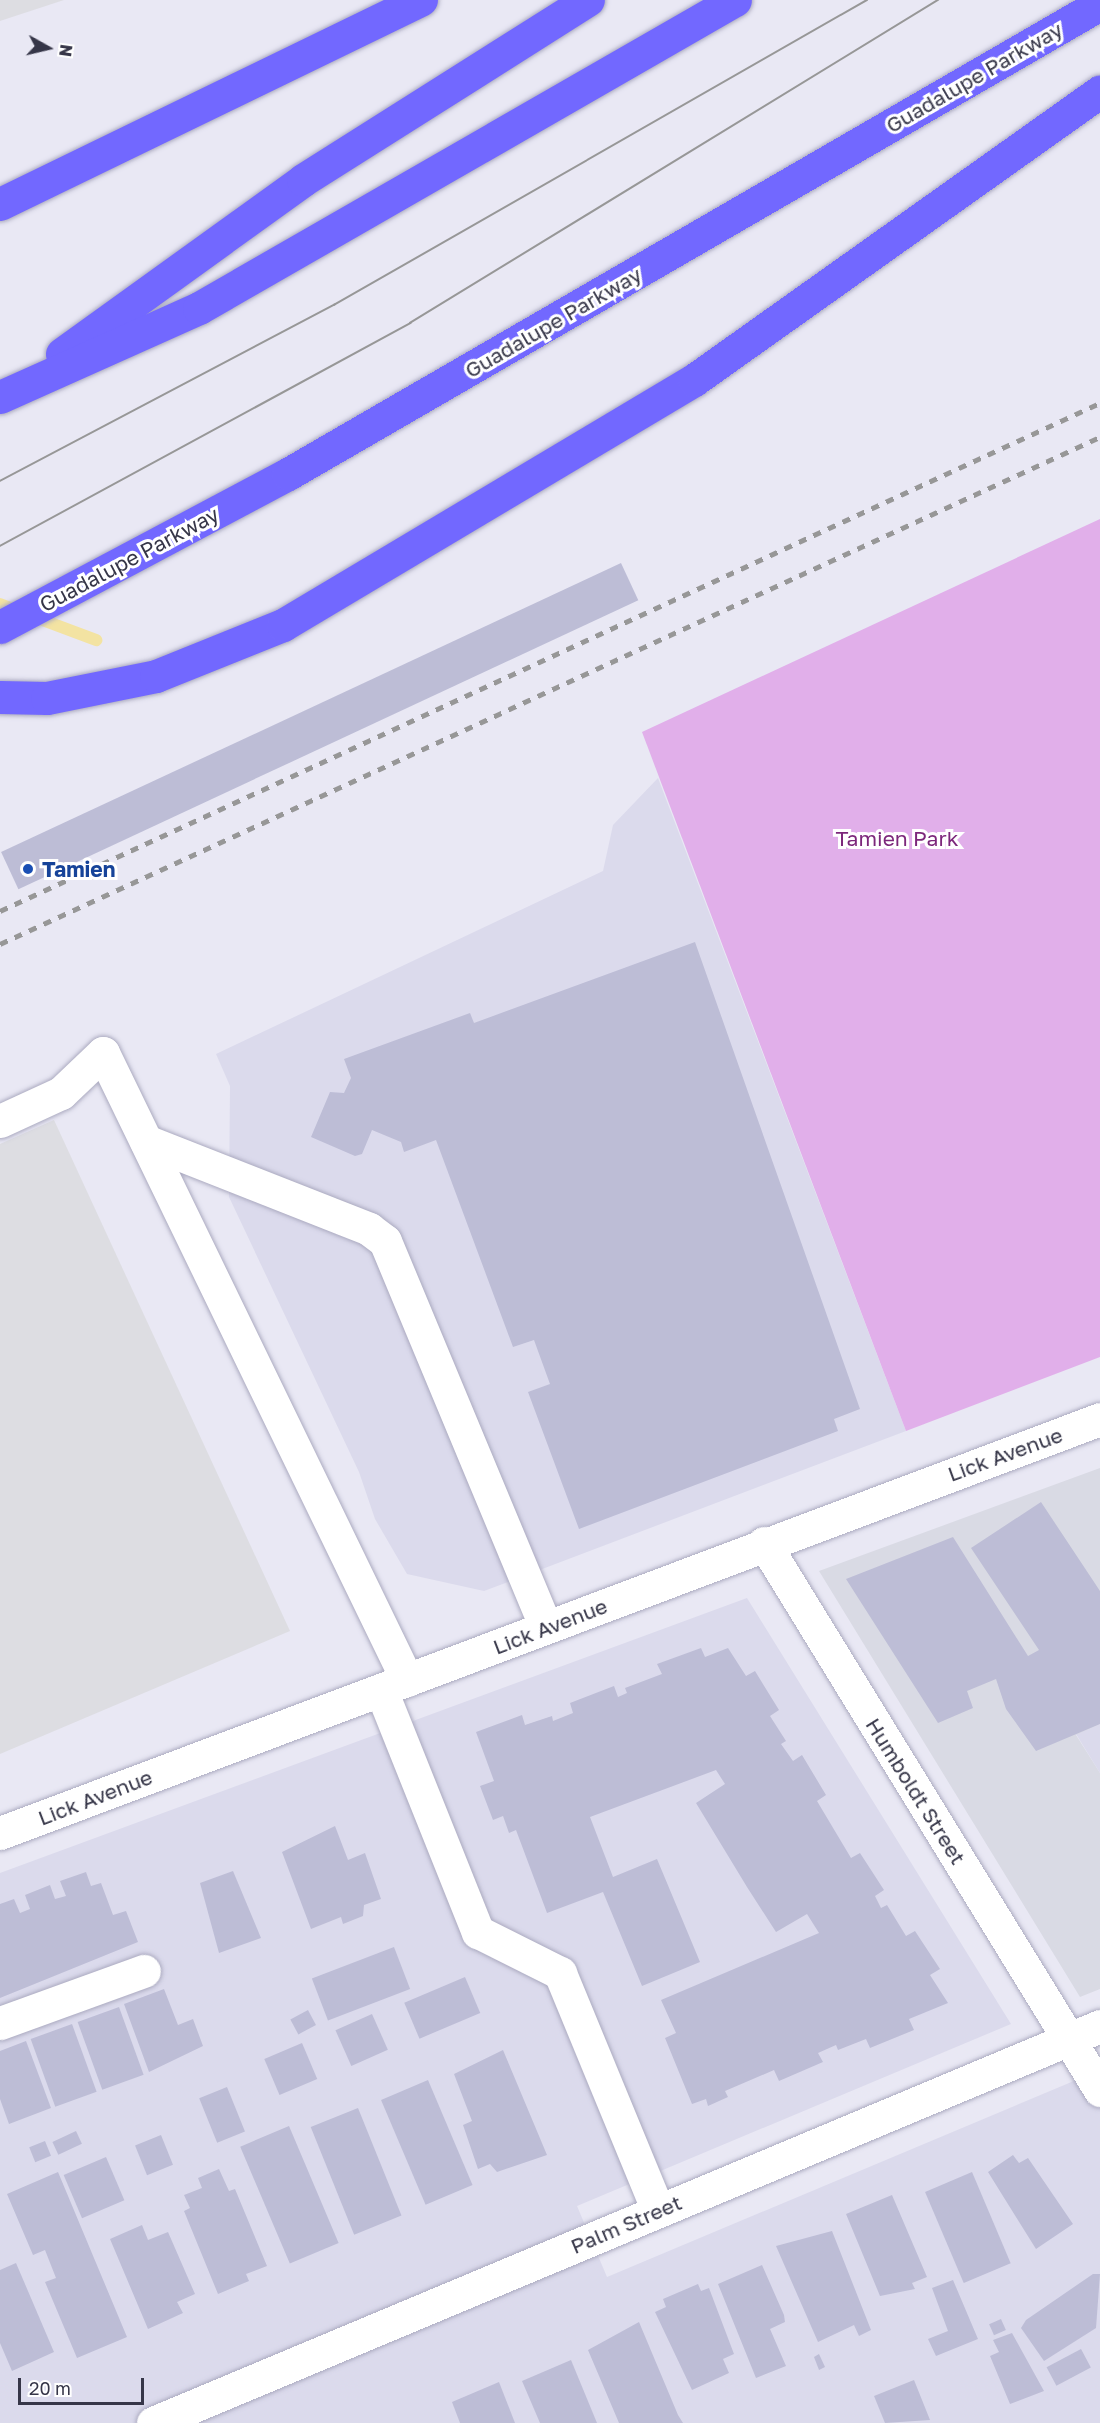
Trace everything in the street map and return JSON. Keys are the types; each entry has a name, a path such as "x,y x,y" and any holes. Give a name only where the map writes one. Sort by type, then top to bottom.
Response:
{"highway":[{"path":"0,204 421,0"},
{"path":"3,395 303,180 588,0"},
{"path":"3,395 199,308 735,0"},
{"name":"Guadalupe Parkway","path":"0,627 454,380 1100,4"},
{"path":"0,697 47,698 125,684 190,667 283,625 694,380 1100,91"}],"street":[{"path":"0,1121 61,1093 103,1053 146,1141 394,1685 478,1932 560,1973 658,2211"},
{"path":"146,1141 369,1229 385,1241 546,1627"},
{"name":"Lick Avenue","path":"0,1833 764,1543 1100,1419"},
{"name":"Humboldt Street","path":"764,1543 1100,2090"},
{"path":"0,2023 144,1971"},
{"name":"Palm Street","path":"153,2423 1100,2026"}],"shaded area":[{"path":"0,0 64,0 0,21"},
{"path":"658,778 906,1431 484,1591 407,1574 375,1519 359,1472 229,1197 230,1086 216,1054 603,871 613,825"},
{"path":"54,1120 290,1631 0,1754 0,1144"},
{"path":"1100,1468 1100,1724 1076,1735 1100,1773 1100,1989 1080,1997 819,1571"},
{"path":"747,1598 1011,2024 577,2206 607,2277 1100,2070 1100,2423 0,2423 0,1873"},
{"path":"1100,1724 1100,1773 1076,1734"}],"green space":[{"name":"Tamien Park","path":"1100,519 1100,1357 906,1431 642,732"}],"building":[{"path":"621,563 638,600 18,889 1,852"},
{"path":"695,942 860,1409 834,1419 838,1431 579,1529 528,1392 550,1384 534,1340 513,1347 436,1140 404,1152 401,1142 372,1130 362,1154 355,1156 311,1137 330,1092 344,1093 351,1078 344,1059 470,1013 474,1023"},
{"path":"1041,1502 1100,1591 1100,1724 1036,1751 1006,1709 996,1679 967,1691 973,1708 938,1723 846,1579 953,1537 1028,1656 1039,1650 971,1548"},
{"path":"701,1648 705,1657 728,1648 746,1676 755,1671 779,1710 770,1716 786,1741 781,1744 793,1761 802,1755 826,1795 817,1801 851,1858 860,1853 884,1890 875,1896 881,1908 887,1905 906,1936 915,1931 940,1969 930,1975 948,2003 909,2019 914,2030 870,2048 866,2039 838,2050 836,2045 818,2053 823,2062 779,2081 774,2070 725,2091 728,2097 708,2106 706,2099 692,2104 665,2038 676,2033 661,2000 819,1933 807,1914 776,1932 747,1887 696,1803 725,1784 716,1770 590,1817 613,1877 657,1859 700,1962 642,1986 603,1892 547,1913 516,1830 509,1833 503,1816 493,1820 480,1786 494,1781 476,1732 522,1715 525,1725 552,1716 553,1721 573,1713 570,1703 614,1686 618,1697 627,1693 625,1688 662,1674 657,1664"},
{"path":"335,1826 348,1860 365,1853 381,1899 364,1905 363,1916 343,1924 341,1917 311,1929 282,1852"},
{"path":"233,1871 261,1938 219,1953 200,1883"},
{"path":"86,1872 91,1886 101,1883 113,1915 126,1911 138,1942 0,1998 0,1904 14,1899 20,1913 30,1909 25,1895 50,1885 55,1899 66,1896 60,1881"},
{"path":"394,1947 410,1989 328,2021 312,1979"},
{"path":"465,1977 480,2013 419,2039 404,2003"},
{"path":"164,1989 178,2025 193,2019 203,2046 149,2072 124,2004"},
{"path":"119,2007 144,2075 102,2090 78,2022"},
{"path":"308,2010 316,2025 298,2034 290,2019"},
{"path":"372,2014 388,2050 351,2066 335,2030"},
{"path":"72,2024 97,2092 55,2107 31,2039"},
{"path":"26,2041 51,2108 9,2124 0,2099 0,2051"},
{"path":"302,2043 317,2079 279,2095 264,2059"},
{"path":"503,2050 547,2155 497,2172 490,2164 478,2169 463,2125 472,2121 454,2074"},
{"path":"428,2080 473,2185 426,2205 381,2100"},
{"path":"227,2087 245,2132 217,2143 199,2098"},
{"path":"358,2108 401,2216 354,2235 311,2127"},
{"path":"289,2126 339,2243 290,2264 240,2147"},
{"path":"76,2131 82,2144 58,2155 52,2142"},
{"path":"161,2135 173,2165 147,2175 135,2145"},
{"path":"45,2141 51,2156 35,2162 29,2147"},
{"path":"1013,2155 1019,2163 1028,2158 1073,2224 1036,2249 988,2172"},
{"path":"106,2157 124,2200 82,2218 64,2175"},
{"path":"219,2169 229,2191 235,2189 267,2266 246,2274 249,2281 218,2294 184,2211 190,2208 184,2195 202,2188 198,2178"},
{"path":"58,2172 127,2337 77,2358 45,2282 56,2278 45,2250 33,2255 7,2194"},
{"path":"972,2172 1011,2263 964,2283 925,2192"},
{"path":"892,2195 927,2277 912,2283 915,2289 880,2296 846,2214"},
{"path":"142,2225 148,2240 168,2232 195,2294 177,2302 183,2313 148,2329 110,2239"},
{"path":"832,2231 871,2330 859,2336 854,2325 818,2342 776,2246"},
{"path":"16,2263 54,2352 12,2371 0,2343 0,2270"},
{"path":"762,2265 784,2315 785,2322 770,2329 786,2366 756,2378 718,2284"},
{"path":"1093,2274 1100,2274 1096,2328 1044,2361 1021,2328 1026,2320"},
{"path":"953,2280 978,2339 936,2356 928,2339 948,2331 932,2288"},
{"path":"698,2284 701,2291 709,2288 734,2354 723,2359 729,2373 692,2390 655,2312 666,2307 663,2299"},
{"path":"1001,2319 1006,2330 994,2335 989,2324"},
{"path":"639,2322 683,2423 619,2423 588,2350"},
{"path":"1012,2333 1044,2391 1010,2404 990,2356 999,2352 993,2340"},
{"path":"1081,2349 1091,2368 1056,2386 1047,2367"},
{"path":"819,2354 825,2367 819,2370 814,2357"},
{"path":"571,2360 597,2423 540,2423 522,2381"},
{"path":"914,2380 930,2420 885,2423 874,2396"},
{"path":"499,2382 515,2423 460,2423 452,2402"}],"waterway":[{"path":"0,604 96,640"}],"tram line":[{"path":"0,481 334,305 867,0"},
{"path":"0,546 410,323 938,0"}],"railway":[{"path":"0,911 1100,403"},
{"path":"0,944 1100,437"}],"place":[{"name":"Tamien","path":"28,869"}]}
